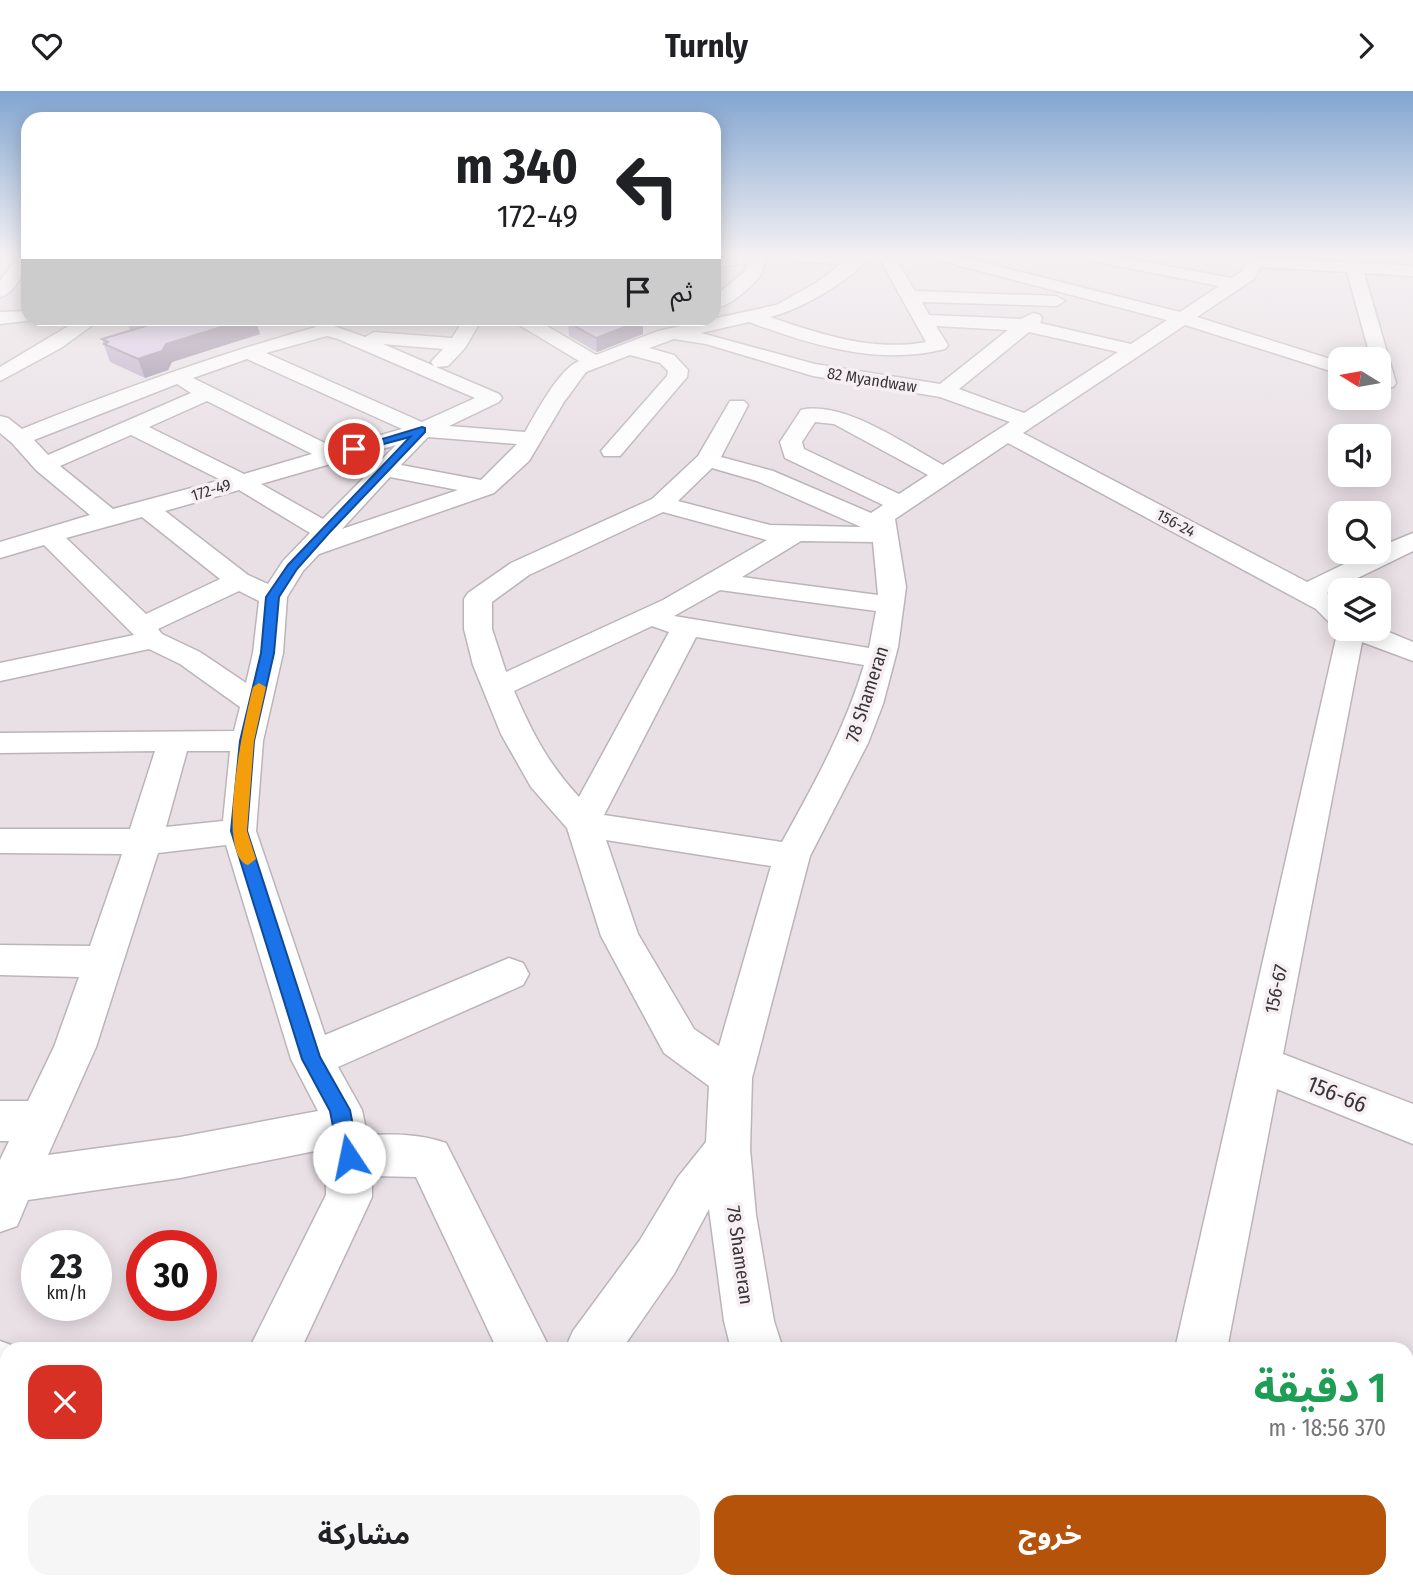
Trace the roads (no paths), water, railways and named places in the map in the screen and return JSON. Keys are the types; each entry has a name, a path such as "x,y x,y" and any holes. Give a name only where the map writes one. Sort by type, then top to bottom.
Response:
{"street":[{"path":"0,375 81,326"},
{"path":"432,372 458,344 467,326"},
{"path":"535,326 594,362"},
{"path":"657,326 665,335 705,326"},
{"path":"784,326 805,336 881,350 919,351 937,345 926,326"},
{"path":"805,336 813,326"},
{"path":"944,391 1024,326"},
{"path":"1029,326 1133,351"},
{"path":"662,504 769,533 795,534 890,522 944,475 1169,326"},
{"path":"1209,326 1328,364"},
{"path":"1371,326 1377,347"},
{"path":"20,438 175,377 247,352 330,328 458,344"},
{"path":"278,1342 349,1197 346,1141 340,1110 312,1059 239,831 247,741 268,653 273,597 292,567 316,540 422,430 492,398 330,328"},
{"name":"82 Myandwaw","path":"486,488 521,456 554,401 579,368 665,335 708,339 813,370 944,391 1017,427"},
{"path":"612,451 677,377 678,370 667,359 631,349"},
{"path":"247,352 422,430 531,439"},
{"path":"0,359 34,356"},
{"path":"175,377 331,455"},
{"path":"44,465 209,393"},
{"path":"731,1079 679,1041 620,936 583,824 543,779 517,734 478,629 478,599 520,569 662,504 708,460 737,404"},
{"path":"890,522 793,453 791,442 809,415 839,418 944,475"},
{"path":"0,423 20,438 44,465 108,517"},
{"path":"132,427 240,481 316,540"},
{"name":"156-24","path":"1017,427 1328,605"},
{"name":"172-49","path":"0,550 108,517 147,509 422,430"},
{"path":"708,460 765,477 890,522"},
{"path":"383,469 486,488"},
{"path":"316,540 486,488"},
{"path":"147,509 239,581 273,597"},
{"name":"78 Shameran","path":"755,1342 749,1321 733,1215 728,1149 731,1079 792,856 852,743 868,704 890,605 890,522"},
{"path":"498,687 673,606 795,534"},
{"path":"49,535 147,633 190,658 255,704"},
{"path":"1307,592 1413,541"},
{"path":"0,672 147,633 239,581"},
{"path":"715,581 890,605"},
{"path":"643,619 880,659"},
{"path":"583,824 604,779 686,628"},
{"name":"156-67","path":"1202,1342 1349,641"},
{"path":"1385,641 1413,652"},
{"path":"174,740 144,842 75,1047 20,1121 8,1195 148,1163 346,1141 398,1154 430,1158 521,1342"},
{"path":"0,743 247,741"},
{"path":"583,824 792,856"},
{"path":"0,841 144,842 239,831"},
{"path":"0,960 105,962"},
{"path":"312,1059 509,974"},
{"name":"156-66","path":"1261,1064 1413,1125"},
{"path":"596,1342 657,1257 694,1192 728,1149"}]}
